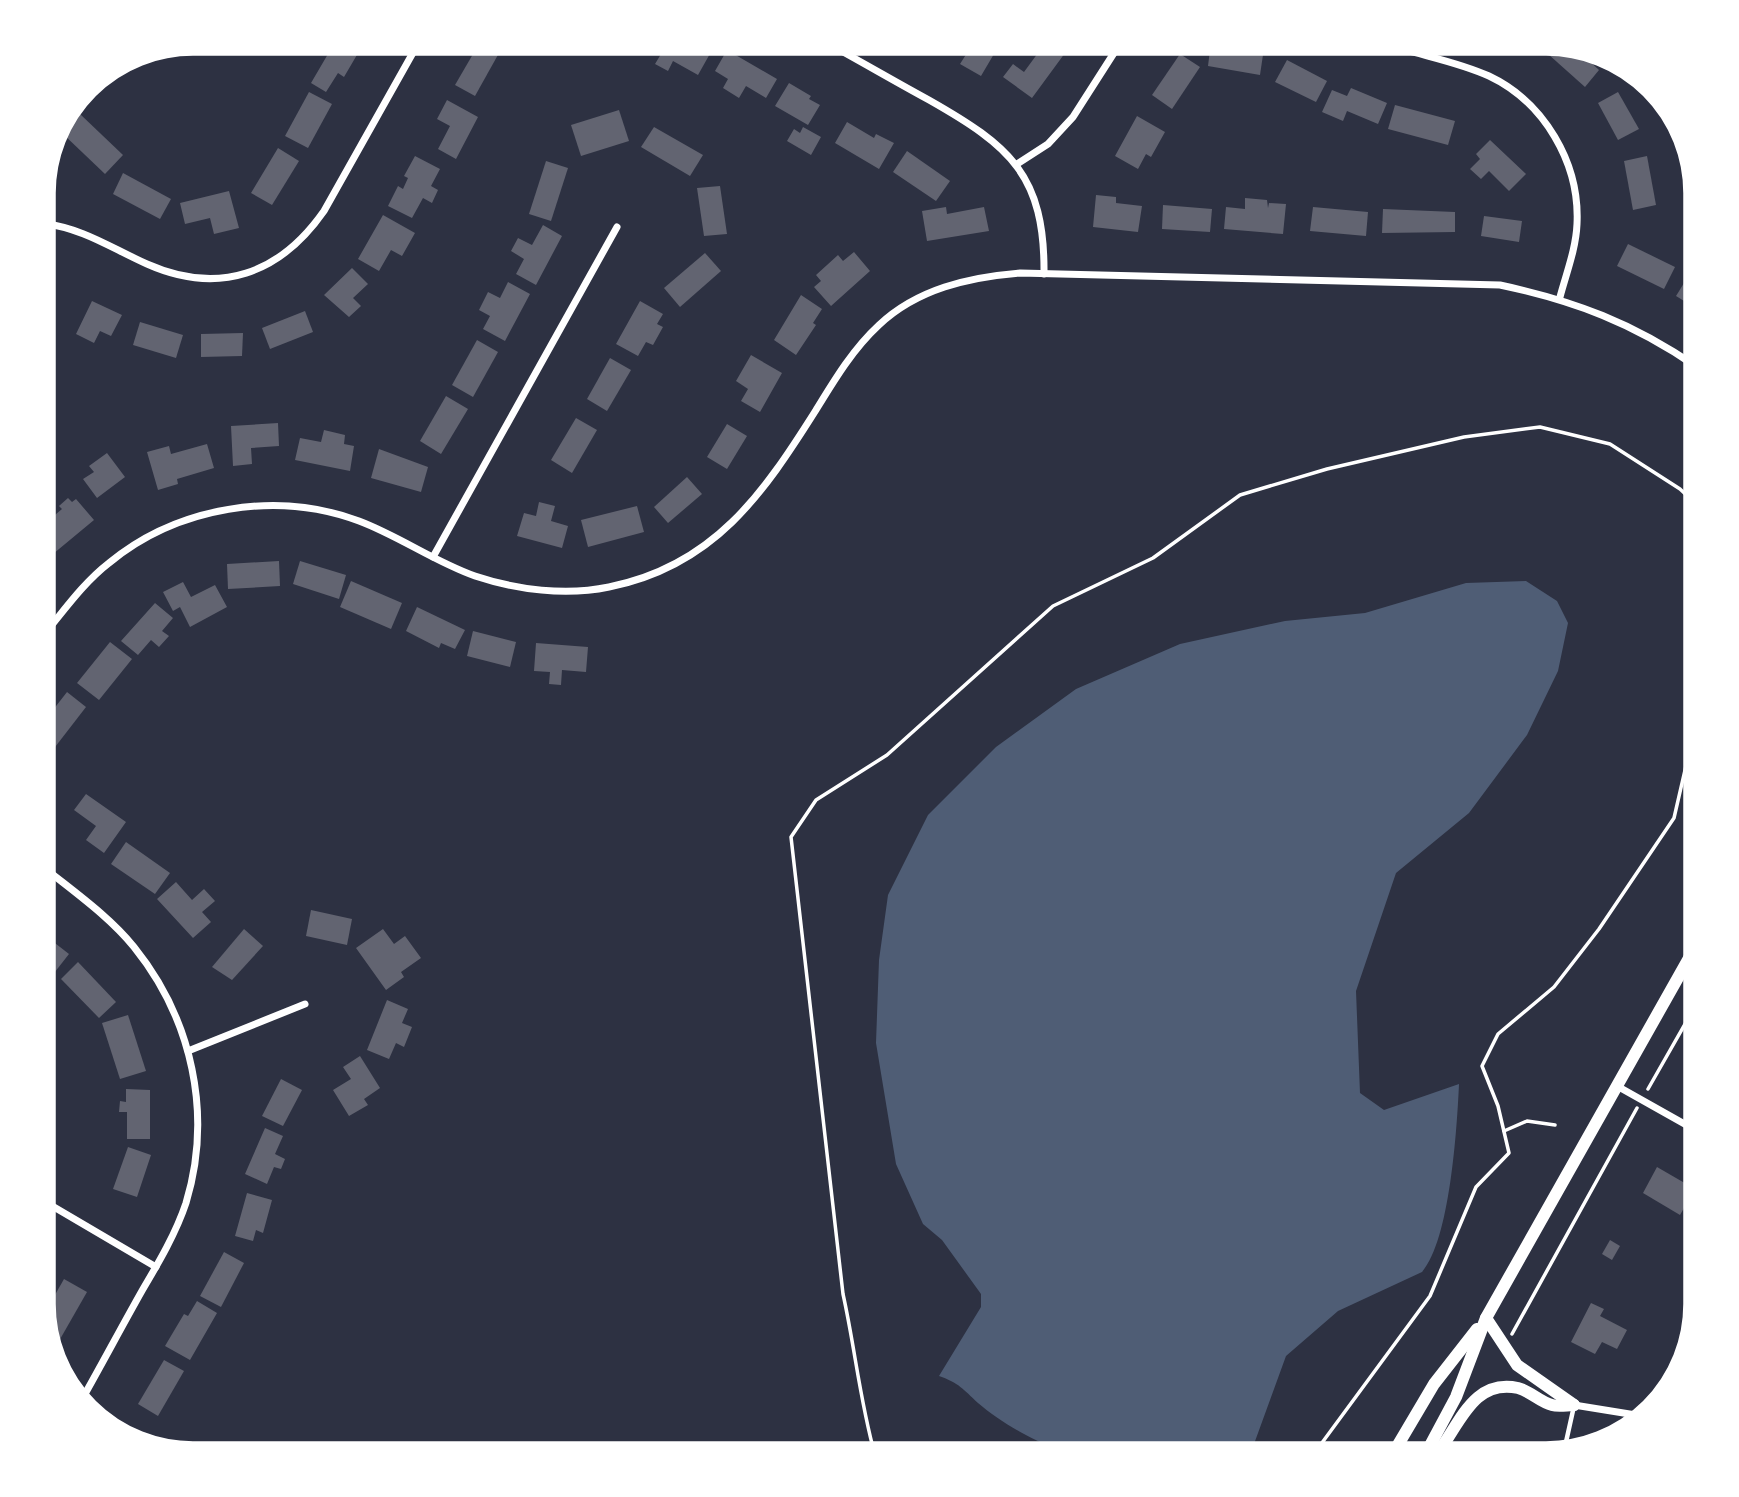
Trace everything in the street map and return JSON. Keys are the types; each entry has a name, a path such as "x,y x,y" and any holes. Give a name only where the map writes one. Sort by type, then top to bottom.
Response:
{"main road":[{"path":"1431,1443 1456,1396 1486,1318 1685,965"},
{"path":"1486,1318 1517,1365 1574,1405"},
{"path":"1399,1443 1434,1384 1486,1318"},
{"path":"1446,1443 1469,1404 1482,1393 1497,1387 1519,1388 1553,1405 1574,1405"}],"street":[{"path":"1017,164 1048,144 1073,117 1096,87 1114,54"},
{"path":"1419,54 1488,76 1514,91 1538,112 1569,164 1577,195 1577,226 1560,297"},
{"path":"55,225 98,237 171,274 200,279 230,278 259,270 285,255 307,236 412,55"},
{"path":"847,55 972,124 996,141 1017,164 1041,215 1044,274"},
{"path":"433,557 617,227"},
{"path":"55,622 77,596 117,557 145,537 186,520 230,508 273,505 319,510 358,520 485,579 517,587 563,591 608,587 651,574 693,554 729,528 760,495 855,349 881,323 913,301 946,286 982,276 1044,274 1444,281 1500,285 1560,297 1610,316 1661,342 1685,359"},
{"path":"55,877 100,913 133,945 161,983 181,1025 198,1114 196,1159 185,1204 156,1267 86,1392"},
{"path":"188,1051 305,1004"},
{"path":"1617,1086 1685,1124"},
{"path":"55,1208 156,1267"},
{"path":"1574,1405 1630,1414"}],"lane":[{"path":"1566,1442 1574,1405"}],"path":[{"path":"872,1443 856,1350 843,1294 790,837 816,800 887,755 1053,607 1153,558 1240,495 1326,468 1464,437 1540,427 1610,444 1685,494"},
{"path":"1322,1443 1430,1296 1476,1187 1509,1153 1499,1107 1482,1066 1498,1034 1554,987 1591,939 1668,829 1674,818 1685,770"},
{"path":"1651,1084 1685,1024"},
{"path":"1511,1336 1632,1118"},
{"path":"1504,1131 1527,1121 1555,1125"}],"water":[{"path":"1526,581 1557,601 1568,623 1558,671 1527,735 1469,813 1396,873 1356,991 1360,1093 1384,1110 1459,1084 1450,1183 1432,1257 1422,1272 1338,1311 1286,1356 1254,1443 1043,1443 986,1410 956,1384 939,1376 981,1307 981,1294 942,1240 923,1224 896,1164 876,1043 879,960 888,895 928,815 996,747 1076,689 1180,644 1285,621 1365,613 1466,583"}],"building":[{"path":"966,54 994,54 981,76 960,64"},
{"path":"1037,54 1064,54 1032,98 1003,77 1013,64 1024,72"},
{"path":"1180,54 1200,67 1172,109 1152,95"},
{"path":"1209,54 1263,54 1260,75 1208,66"},
{"path":"1548,54 1590,62 1599,70 1585,87"},
{"path":"327,55 357,55 344,77 338,73 326,92 311,83"},
{"path":"473,55 498,55 475,96 455,85"},
{"path":"661,55 709,55 698,75 673,61 668,71 655,64"},
{"path":"724,55 735,55 777,79 766,98 746,86 739,98 723,88 728,79 715,71"},
{"path":"1287,60 1327,81 1316,102 1275,82"},
{"path":"789,83 811,96 809,99 820,105 808,125 775,106"},
{"path":"1351,88 1387,103 1378,124 1347,111 1343,121 1322,112 1332,90 1347,96"},
{"path":"309,92 332,104 308,148 285,136"},
{"path":"1618,92 1639,129 1618,140 1598,103"},
{"path":"447,100 478,117 456,159 438,149 450,126 437,119"},
{"path":"1395,105 1455,121 1448,145 1388,129"},
{"path":"619,110 629,141 581,156 571,125"},
{"path":"80,114 123,155 105,174 66,137"},
{"path":"1137,116 1165,132 1151,157 1146,154 1138,169 1115,156"},
{"path":"847,122 874,138 876,134 894,143 879,169 835,143"},
{"path":"654,127 703,155 690,176 641,147"},
{"path":"803,127 821,137 811,155 787,141 794,129 800,133"},
{"path":"1490,140 1526,174 1509,191 1489,171 1481,179 1470,169 1480,159 1476,154"},
{"path":"278,148 299,161 272,205 251,193"},
{"path":"907,151 950,181 936,201 893,172"},
{"path":"415,156 440,169 431,186 438,190 432,203 423,198 412,218 388,206 398,186 403,189 408,178 404,176"},
{"path":"1647,156 1656,205 1633,210 1624,161"},
{"path":"546,161 568,168 551,221 529,214"},
{"path":"123,173 171,199 160,219 113,194"},
{"path":"720,186 727,234 704,236 697,188"},
{"path":"229,191 239,228 214,234 210,218 185,224 180,203"},
{"path":"1096,195 1116,197 1116,203 1142,206 1138,232 1093,227"},
{"path":"1245,198 1267,200 1268,208 1269,203 1286,204 1283,234 1224,229 1226,207 1245,209"},
{"path":"1163,205 1212,209 1210,232 1162,229"},
{"path":"946,207 947,214 984,207 989,231 927,241 922,211"},
{"path":"1313,207 1368,212 1366,236 1310,231"},
{"path":"1383,209 1455,212 1455,232 1382,233"},
{"path":"383,215 415,233 402,256 391,250 379,271 358,259"},
{"path":"1484,216 1522,221 1519,242 1481,236"},
{"path":"543,225 562,236 536,285 516,274 524,259 511,251 518,238 532,245"},
{"path":"1628,244 1675,267 1664,289 1617,266"},
{"path":"854,252 870,271 831,306 814,287 821,281 816,275 838,255 843,261"},
{"path":"705,253 721,271 680,307 664,288"},
{"path":"352,268 368,284 353,298 361,306 349,317 324,295"},
{"path":"1685,281 1685,302 1676,296"},
{"path":"508,282 530,294 505,341 483,329 490,316 479,310 488,292 500,298"},
{"path":"801,295 822,309 813,323 816,325 796,355 774,340"},
{"path":"92,301 122,315 111,336 100,331 94,343 76,334"},
{"path":"640,301 663,314 657,324 663,327 653,345 646,342 638,356 616,344"},
{"path":"305,311 313,332 270,349 262,328"},
{"path":"140,322 183,335 176,358 133,345"},
{"path":"243,333 242,356 201,357 201,334"},
{"path":"477,340 498,352 473,397 452,385"},
{"path":"751,355 782,373 760,412 741,401 748,389 736,381"},
{"path":"610,358 631,370 607,411 587,399"},
{"path":"446,396 468,409 441,454 420,441"},
{"path":"576,418 597,430 572,473 551,460"},
{"path":"278,423 279,446 251,448 252,464 233,466 231,426"},
{"path":"727,424 747,436 727,469 707,457"},
{"path":"324,430 345,435 344,444 354,446 350,471 295,460 300,438 321,442"},
{"path":"207,444 214,468 177,479 178,484 158,490 147,452 169,446 171,454"},
{"path":"379,449 428,467 421,492 371,478"},
{"path":"107,453 125,477 97,498 83,479 94,472 89,466"},
{"path":"687,477 702,494 668,523 654,507"},
{"path":"68,498 72,502 76,499 94,520 55,552 55,515 62,509 59,506"},
{"path":"539,502 555,506 551,521 568,526 562,548 517,536 524,513 536,516"},
{"path":"637,506 644,532 588,547 581,520"},
{"path":"279,561 280,586 228,589 227,564"},
{"path":"300,561 346,575 339,599 293,584"},
{"path":"351,581 402,603 391,629 340,607"},
{"path":"183,582 191,597 215,585 227,607 190,627 180,607 173,611 163,592"},
{"path":"155,603 173,618 162,631 169,636 159,647 151,640 138,655 121,641"},
{"path":"417,607 465,630 455,649 441,643 439,648 406,631"},
{"path":"473,631 516,642 510,667 467,656"},
{"path":"110,642 132,659 99,700 77,683"},
{"path":"536,643 588,647 586,672 562,670 561,685 549,684 550,672 534,671"},
{"path":"67,692 86,707 55,747 55,707"},
{"path":"86,794 126,822 104,853 86,840 96,826 74,810"},
{"path":"126,842 170,873 155,894 111,864"},
{"path":"176,882 192,900 204,889 215,901 202,912 211,922 193,938 157,899"},
{"path":"311,910 352,919 347,945 306,936"},
{"path":"244,929 263,946 232,980 212,967"},
{"path":"383,929 394,944 405,936 421,958 401,972 404,977 386,990 356,948"},
{"path":"55,943 69,954 55,972"},
{"path":"78,962 116,1002 99,1018 61,979"},
{"path":"387,1000 408,1009 402,1023 412,1027 404,1047 396,1043 389,1059 367,1050"},
{"path":"128,1015 146,1071 120,1079 102,1023"},
{"path":"360,1056 380,1088 364,1099 368,1105 349,1116 333,1090 351,1079 343,1067"},
{"path":"281,1079 302,1090 283,1126 262,1116"},
{"path":"126,1089 150,1090 150,1139 127,1139 127,1112 119,1112 120,1101 126,1102"},
{"path":"265,1128 283,1136 275,1154 285,1159 281,1169 274,1167 267,1184 245,1174"},
{"path":"128,1147 151,1155 137,1197 113,1189"},
{"path":"1657,1167 1685,1183 1685,1206 1680,1215 1643,1193"},
{"path":"247,1193 272,1200 263,1233 256,1230 253,1241 235,1236"},
{"path":"1610,1240 1620,1246 1612,1260 1602,1254"},
{"path":"224,1252 244,1263 221,1307 200,1296"},
{"path":"64,1279 87,1292 59,1341 55,1313 55,1295"},
{"path":"197,1301 217,1313 190,1360 165,1346 184,1314 188,1316"},
{"path":"1591,1303 1604,1309 1600,1316 1627,1330 1617,1349 1602,1342 1595,1354 1571,1342"},
{"path":"164,1360 184,1371 158,1416 138,1404"}]}
